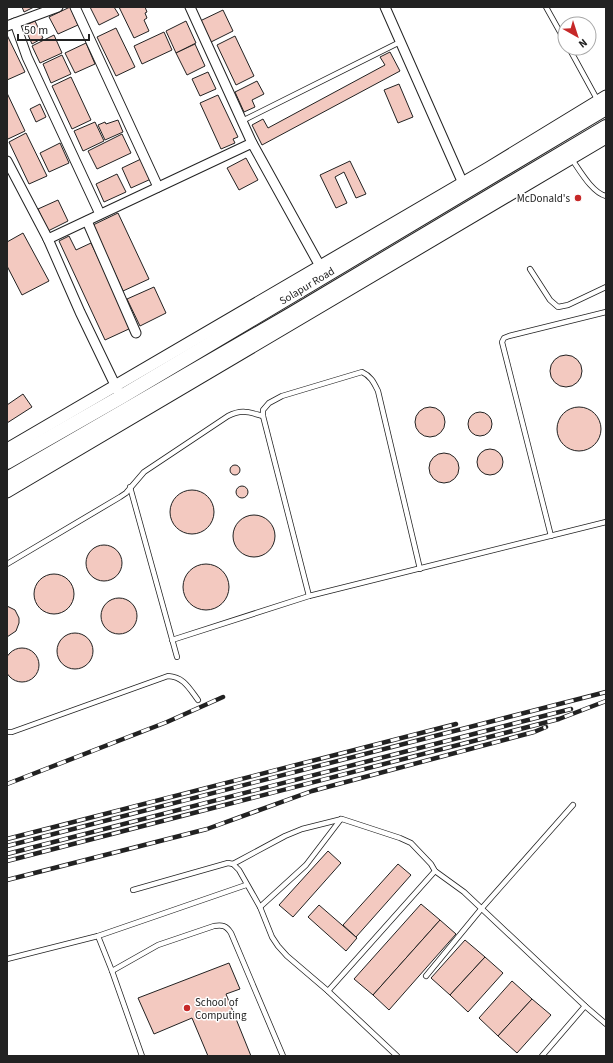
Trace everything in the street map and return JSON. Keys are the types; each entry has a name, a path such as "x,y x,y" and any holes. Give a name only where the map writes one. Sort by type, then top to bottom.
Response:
{"highway":[{"name":"Solapur Road","path":"7,462 118,392 284,300 464,187 604,103"},
{"name":"Solapur Road","path":"7,479 569,154 606,127"},
{"path":"284,300 292,314"}],"street":[{"path":"58,7 11,24 28,57 100,214"},
{"path":"75,7 158,187"},
{"path":"190,7 252,143 320,266"},
{"path":"7,449 118,392 320,266 464,187 385,7"},
{"path":"7,492 569,154 606,138"},
{"path":"48,239 252,143"},
{"path":"7,162 48,239 118,392"},
{"path":"87,221 136,333"}],"lane":[{"path":"546,7 557,27"},
{"path":"242,121 400,42"},
{"path":"574,56 604,103"},
{"path":"569,154 589,183 602,195 606,196"},
{"path":"530,269 550,300 558,307 568,305 606,288"},
{"path":"551,536 502,342 504,338 509,336 606,312"},
{"path":"309,596 263,416 263,410 269,403 282,396 362,372 368,374 378,391 420,569"},
{"path":"7,564 120,497 144,472 228,416 237,411 245,411 263,416"},
{"path":"130,486 177,657"},
{"path":"172,640 309,596 606,522"},
{"path":"7,732 12,732 168,676 181,679 198,700"},
{"path":"426,976 482,908 573,805"},
{"path":"233,864 296,831 342,819 400,838 410,843 431,864 435,871 464,892 482,908 585,1006 606,1024"},
{"path":"260,907 306,865 342,819"},
{"path":"133,890 228,862 233,864 239,870 246,885 260,907 272,937 278,946 287,956 328,991 398,1056"},
{"path":"328,991 435,871"},
{"path":"7,959 98,936 246,885"},
{"path":"112,970 158,945 214,926 222,925 228,927 284,1056"},
{"path":"98,936 112,970 142,1056"},
{"path":"542,1056 585,1006"}],"building":[{"path":"22,7 34,7 24,12"},
{"path":"70,7 78,25 58,34 49,17"},
{"path":"90,7 114,7 119,15 99,25"},
{"path":"119,7 145,7 147,18 144,20 149,31 134,38"},
{"path":"223,10 233,31 211,42 200,21"},
{"path":"35,21 43,38 32,44 24,26"},
{"path":"186,21 196,43 176,53 166,31"},
{"path":"116,28 135,67 116,76 97,37"},
{"path":"164,32 172,50 142,64 134,46"},
{"path":"7,35 25,72 7,80"},
{"path":"54,35 62,53 40,63 32,46"},
{"path":"235,36 254,76 236,85 217,45"},
{"path":"86,43 95,64 75,73 65,53"},
{"path":"195,44 205,66 187,75 176,53"},
{"path":"390,52 400,71 262,145 252,125 263,119 268,128 385,65 380,57"},
{"path":"62,55 71,74 51,83 43,64"},
{"path":"208,72 216,89 200,96 192,79"},
{"path":"71,77 91,120 72,129 52,86"},
{"path":"257,81 264,94 252,100 255,107 244,112 235,92"},
{"path":"399,84 413,117 398,123 384,90"},
{"path":"7,93 25,131 8,139 7,137"},
{"path":"218,95 238,137 233,139 235,143 221,149 200,103"},
{"path":"40,104 46,117 36,122 30,109"},
{"path":"118,120 123,132 105,140 98,125 105,122 106,124"},
{"path":"95,122 104,141 83,151 74,131"},
{"path":"26,133 47,176 29,184 9,142"},
{"path":"122,134 131,153 97,169 88,151"},
{"path":"60,143 69,163 49,172 40,153"},
{"path":"246,158 258,180 239,190 227,168"},
{"path":"141,159 151,179 131,188 122,168"},
{"path":"350,161 366,194 356,198 344,172 335,177 347,203 336,208 320,175"},
{"path":"117,174 126,192 104,202 96,184"},
{"path":"58,200 68,221 48,231 38,209"},
{"path":"118,213 149,279 123,291 93,225"},
{"path":"23,233 49,281 22,295 7,266 7,242"},
{"path":"69,236 76,250 91,243 131,328 105,340 59,241"},
{"path":"154,287 166,313 140,326 127,299"},
{"path":"566,355 572,356 579,362 582,371 581,377 575,384 566,387 560,386 553,380 550,371 551,365 557,358"},
{"path":"23,394 32,407 7,423 7,405"},
{"path":"430,407 436,408 444,416 444,428 436,436 430,437 424,436 416,428 415,422 416,416 424,408"},
{"path":"579,407 591,411 597,417 601,429 597,441 591,447 579,451 567,447 561,441 557,429 561,417 567,411"},
{"path":"480,412 489,415 492,424 489,433 480,436 471,433 468,424 471,415"},
{"path":"490,449 499,453 503,462 499,471 490,475 481,471 477,462 481,453"},
{"path":"444,453 454,458 459,468 454,478 444,483 434,478 429,468 434,458"},
{"path":"233,465 237,465 239,466 239,474 233,475 230,472 230,468"},
{"path":"244,486 247,487 247,497 240,498 237,497 236,490 237,487"},
{"path":"188,490 196,490 208,496 214,508 214,516 208,528 196,534 188,534 176,528 170,516 170,508 176,496"},
{"path":"250,515 258,515 266,518 272,524 275,536 272,548 266,554 258,557 250,557 242,554 236,548 233,540 233,532 236,524 242,518"},
{"path":"104,545 114,548 119,553 122,563 119,573 114,578 104,581 94,578 89,573 86,563 89,553 94,548"},
{"path":"206,564 219,568 225,574 229,587 225,600 219,606 206,610 193,606 187,600 183,587 187,574 193,568"},
{"path":"58,574 65,577 71,583 74,594 73,602 65,611 58,614 50,614 43,611 35,602 34,590 37,583 46,575"},
{"path":"119,598 129,601 134,606 137,616 134,626 129,631 119,634 109,631 104,626 101,616 104,606 109,601"},
{"path":"7,606 15,610 19,618 19,623 16,631 7,637"},
{"path":"79,633 88,638 92,644 92,658 88,664 79,669 71,669 62,664 58,658 57,647 62,638 68,634"},
{"path":"22,648 34,653 39,665 34,677 22,682 10,677 5,665 10,653"},
{"path":"328,851 341,863 293,917 279,905"},
{"path":"398,864 411,875 356,937 343,925"},
{"path":"421,904 440,920 373,995 354,979"},
{"path":"319,905 357,938 346,951 308,917"},
{"path":"440,920 456,934 389,1010 373,995"},
{"path":"465,940 485,957 450,995 431,978"},
{"path":"485,957 503,973 468,1012 450,995"},
{"name":"School of Computing","path":"229,963 240,989 226,994 251,1056 208,1056 192,1018 154,1034 138,998"},
{"path":"512,981 532,999 498,1036 479,1018"},
{"path":"532,999 551,1015 517,1053 498,1036"}],"railway":[{"path":"7,846 606,692"},
{"path":"7,784 167,722 223,697"},
{"path":"7,861 559,719 606,701"},
{"path":"7,854 571,709"},
{"path":"7,839 456,724"},
{"path":"7,880 207,829 312,791 534,732 546,727"}],"place":[{"name":"McDonald's","path":"578,198"},
{"name":"School of Computing","path":"187,1008"}]}
